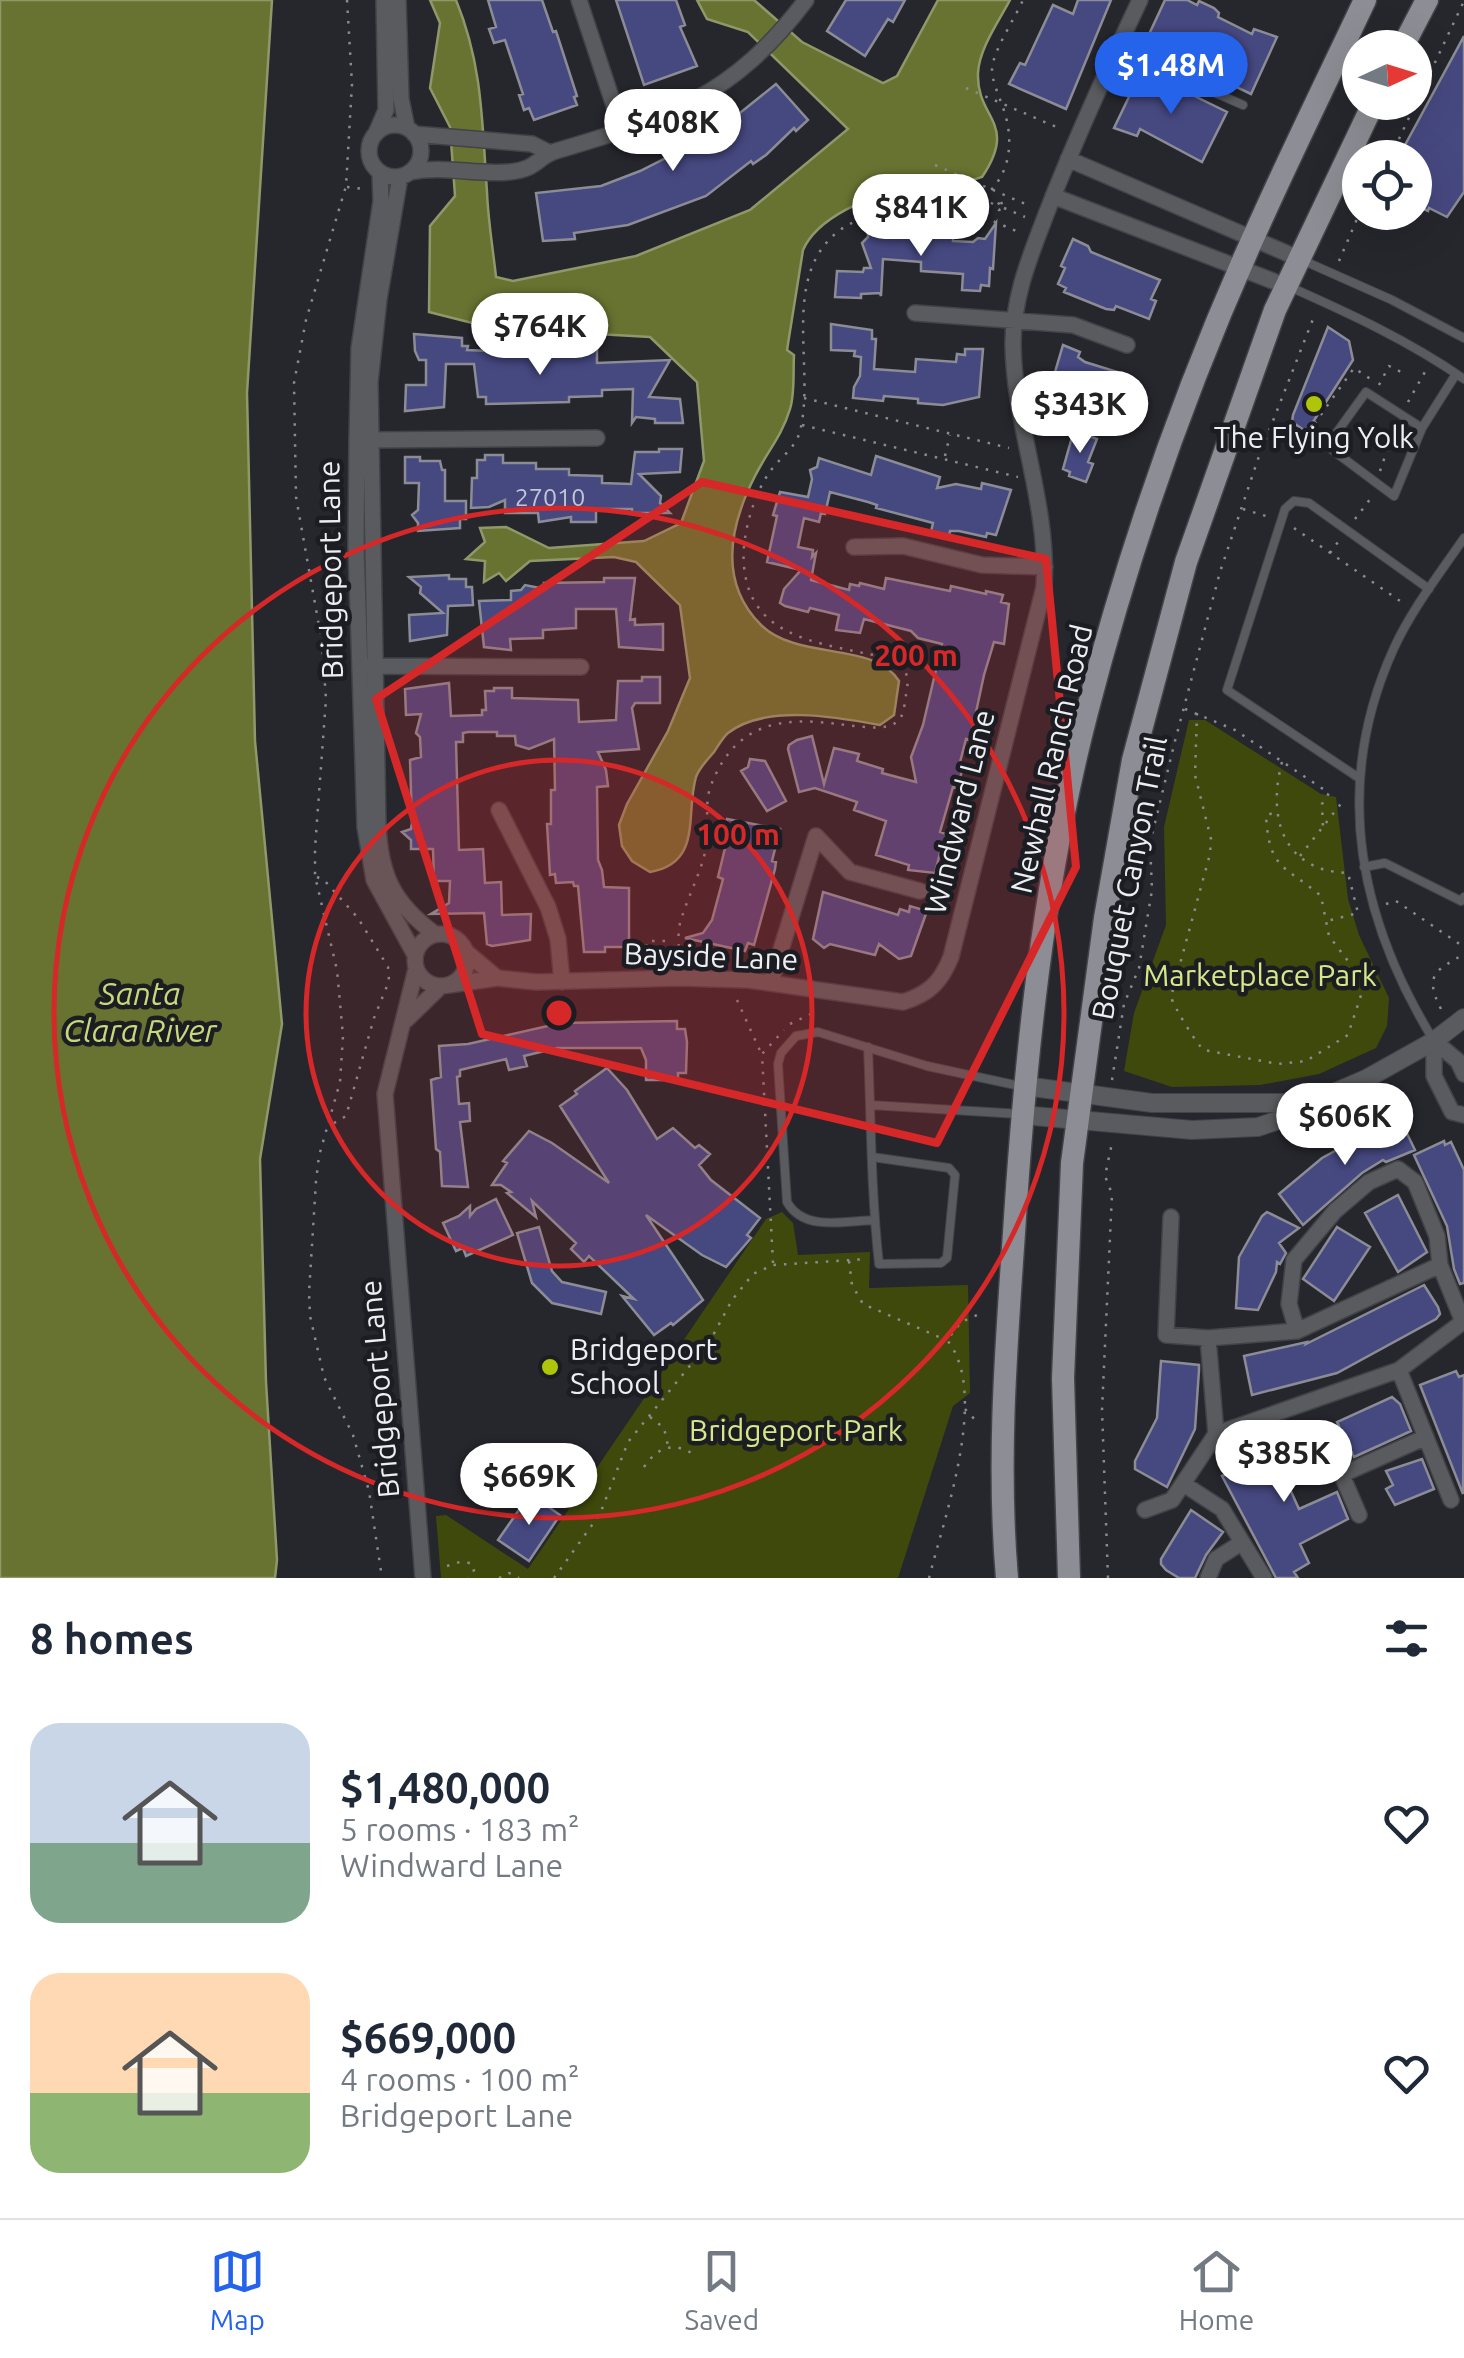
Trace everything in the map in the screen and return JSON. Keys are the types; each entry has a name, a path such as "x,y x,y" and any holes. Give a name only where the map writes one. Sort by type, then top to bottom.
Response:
{"main road":[{"name":"Newhall Ranch Road","path":"1007,1578 1002,1525 1004,1376 1024,1086 1056,858 1086,714 1179,418 1240,269 1365,0"},
{"path":"1411,30 1427,0"},
{"path":"1068,1578 1063,1378 1076,1119 1133,760 1186,562 1286,286 1366,120"}],"street":[{"name":"Bridgeport Lane","path":"384,0 386,110 371,141 370,158 380,173 381,201 359,366 356,546 368,666 379,853 388,883 409,915 435,934"},
{"name":"Bridgeport Lane","path":"398,0 401,99 421,150 420,158 405,175 379,298 370,382 366,848 386,906 416,962 406,1020 385,1094 422,1578"},
{"path":"578,0 623,133"},
{"path":"380,173 405,175 442,168 507,172 534,168 550,153 623,133 697,101 735,77 806,0"},
{"name":"Windward Lane","path":"921,996 943,976 951,957 1040,611 1045,567 1043,528 1016,378 1014,320 1020,289 1077,136 1140,0"},
{"path":"376,133 390,125 444,138 532,144 550,153"},
{"path":"476,140 483,158 476,170"},
{"path":"1068,159 1300,259"},
{"path":"1053,196 1286,286"},
{"path":"915,313 1073,325 1127,345"},
{"path":"370,440 597,438"},
{"path":"854,546 903,546 982,565 1045,567"},
{"path":"368,666 581,668"},
{"path":"499,810 548,907 558,938 562,982"},
{"path":"770,982 816,836 850,872 920,892"},
{"path":"466,952 466,968 445,986 426,982 416,962 422,942 435,934 457,939 466,952 497,978"},
{"name":"Bayside Lane","path":"445,986 497,978 562,982 678,978 770,982 903,1002 921,996"},
{"name":"Bridgeport Lane","path":"406,1020 445,986"},
{"path":"1022,1114 1192,1130 1239,1129 1279,1120 1351,1087 1434,1041 1464,1018"},
{"path":"1434,1041 1458,1061 1464,1074"},
{"path":"1434,1041 1434,1076 1452,1112 1464,1115"},
{"path":"1024,1086 1152,1103 1310,1103"},
{"path":"1216,1434 1398,1370 1464,1322 1440,1265 1438,1236 1415,1182 1398,1168 1369,1182 1335,1211 1294,1260 1289,1304 1297,1331"},
{"path":"1172,1217 1166,1335 1208,1338 1297,1331 1440,1265"},
{"path":"1145,1510 1172,1500 1216,1434 1208,1338"},
{"path":"1398,1370 1450,1500"},
{"path":"1323,1431 1359,1515"},
{"path":"1343,1474 1426,1437"},
{"path":"1184,1484 1222,1509 1262,1578"},
{"path":"1208,1578 1216,1559 1242,1543"}],"lane":[{"path":"1116,50 1244,105"},
{"path":"1300,259 1464,338"},
{"path":"1286,286 1434,358 1460,376 1422,428 1394,496 1327,446 1366,392 1422,428"},
{"path":"1358,778 1227,690 1285,508 1294,501 1309,504 1429,589"},
{"path":"1434,1041 1391,960 1372,909 1358,827 1358,778 1368,728 1394,647 1464,538"},
{"path":"1364,867 1385,864 1461,902 1464,897"},
{"path":"875,1220 810,1221 792,1210 784,1191 779,1082 781,1053 796,1036 818,1032 927,1066 1024,1086"},
{"path":"868,1047 872,1157 875,1220 879,1264 940,1264 948,1258 955,1175 949,1168 872,1157"},
{"path":"870,1105 1022,1114"}],"path":[{"path":"347,0 352,84 346,186 306,320 294,383 296,497 322,643 326,699 314,848 316,876 337,970 342,1022 340,1082 316,1181 310,1316 324,1377 360,1454 382,1578"},
{"path":"679,957 679,924 707,846 708,792 729,751 763,726 812,719 879,729 891,726 901,717 908,684 904,668 893,659 810,641 780,629 751,598 743,562 756,496 770,472 796,442 801,425 807,369 804,291 816,259 840,231 877,212 953,204 980,198 992,190 1003,170 1010,140 993,80 993,59 1022,0"},
{"path":"1398,140 1464,1"},
{"path":"966,88 1077,136"},
{"path":"934,165 1005,195 1042,226"},
{"path":"346,186 376,191"},
{"path":"1003,205 1005,195"},
{"path":"980,198 997,207 1003,205 1042,226"},
{"path":"953,204 993,221 1042,226"},
{"path":"993,221 997,207"},
{"path":"1334,274 1352,230"},
{"name":"Bouquet Canyon Trail","path":"1112,1098 1124,1004 1139,968 1152,890 1150,842 1220,572 1322,301"},
{"path":"1330,553 1374,494 1402,415 1434,358"},
{"path":"1272,427 1303,440 1354,368 1378,385 1389,366 1403,373"},
{"path":"804,398 1030,452"},
{"path":"801,425 1035,481"},
{"path":"944,459 950,434"},
{"path":"1242,508 1281,521 1404,604"},
{"path":"1184,709 1236,730 1329,793 1322,804 1323,828"},
{"path":"1197,713 1195,776 1211,838 1210,854 1171,997 1197,1046 1278,1064 1306,1060 1348,1035 1363,989 1351,964 1336,948 1325,922 1321,896 1289,875 1272,851 1266,815 1278,812"},
{"path":"1282,762 1277,782 1281,831 1300,858 1317,868 1348,872 1358,913 1325,922"},
{"path":"1300,858 1343,801"},
{"path":"316,876 358,918 386,959 389,981 374,1018 346,1116 327,1126"},
{"path":"1385,904 1396,901 1464,946"},
{"path":"657,933 657,941"},
{"path":"647,957 647,941 665,941 666,956"},
{"path":"1441,1009 1433,988 1434,975 1444,963 1464,954"},
{"path":"738,1000 762,1054"},
{"path":"1108,1578 1102,1410 1112,1194 1104,1176 1112,1147 1112,1124"},
{"path":"554,1578 600,1514 628,1442 710,1341 732,1300 753,1274 773,1265 878,1258"},
{"path":"849,1260 852,1284 863,1304 947,1340 960,1359 964,1408 956,1474 929,1578"},
{"path":"947,1340 961,1322 977,1315"},
{"path":"964,1408 978,1423"},
{"path":"649,1416 664,1428 668,1446"},
{"path":"644,1467 652,1454 668,1446 696,1456"},
{"path":"447,1566 471,1563 474,1570 468,1578"},
{"path":"498,1578 509,1574 520,1578"}],"highlighted area":[{"path":"702,482 1046,559 1076,867 937,1143 482,1034 376,699"}],"green space":[{"name":"Marketplace Park","path":"1189,720 1205,720 1321,794 1336,797 1348,899 1359,935 1389,998 1387,1026 1376,1048 1319,1074 1260,1085 1172,1087 1124,1071 1134,1013 1166,925 1164,827"},
{"name":"Bridgeport Park","path":"782,1212 793,1223 798,1255 870,1252 869,1288 968,1285 970,1393 953,1406 898,1578 441,1578 436,1516 446,1515 528,1569 766,1219"}],"water":[{"name":"Santa Clara River","path":"0,0 272,0 247,393 255,741 282,1024 260,1159 275,1578 0,1578"},
{"path":"430,0 456,0 465,24 480,95 496,277 513,281 636,256 750,210 848,129 748,32 707,19 697,0 754,0 802,42 883,83 897,76 938,0 1010,0 979,64 979,88 997,144 982,177 966,182 961,192 904,191 861,203 832,218 803,250 787,350 794,355 792,403 746,495 735,533 732,553 738,590 761,625 795,643 872,660 887,669 899,681 894,715 880,725 823,716 761,718 728,733 696,777 685,848 667,867 650,872 632,861 622,846 619,825 668,731 690,678 680,605 636,562 614,557 530,561 506,581 499,573 484,582 485,561 466,559 485,542 480,528 506,527 549,548 644,541 681,523 704,461 697,382 650,337 492,328 429,312 430,226 455,196 450,127 430,88 440,23"}],"building":[{"path":"488,0 542,0 553,32 556,31 577,105 534,120 529,108 524,110 519,95 523,94 505,40 494,43 489,29 496,27"},
{"path":"616,0 676,0 685,25 680,27 697,66 644,85"},
{"path":"846,0 905,0 893,22 888,19 865,56 827,31"},
{"path":"1078,0 1111,0 1066,109 1009,84 1020,63 1025,65 1053,5 1073,14"},
{"path":"1165,0 1187,0 1197,5 1199,1 1214,8 1218,17 1252,34 1254,29 1277,37 1251,94 1145,43"},
{"path":"1464,36 1464,192 1447,217 1432,210 1432,140 1408,140 1419,120 1432,120 1432,95"},
{"path":"1141,72 1157,79 1155,84 1180,95 1182,90 1227,112 1202,162 1140,129 1137,136 1114,128"},
{"path":"776,84 808,120 706,196 628,225 574,233 575,239 543,241 536,193 601,186 640,171 715,133"},
{"path":"996,223 989,286 981,285 980,291 962,290 963,274 921,271 921,262 883,259 881,296 880,293 861,294 861,298 835,297 837,271 863,272 864,268 871,268 862,243 868,237 868,228 928,236 929,226 954,228 953,241 973,242 985,239"},
{"path":"1073,239 1088,246 1091,252 1160,280 1151,299 1156,301 1149,319 1116,306 1114,310 1106,309 1064,292 1066,288 1058,284 1065,268 1061,266"},
{"path":"831,324 872,330 872,339 876,339 874,369 915,372 916,359 956,362 957,354 965,355 965,349 983,349 979,397 943,405 884,396 883,401 853,398 861,357 854,356 855,351 831,350"},
{"path":"1328,327 1349,341 1353,360 1304,430 1292,422 1293,415"},
{"path":"414,334 462,338 462,346 468,346 467,350 491,351 495,355 539,356 539,348 549,348 597,350 597,363 670,360 649,397 680,399 683,423 655,423 655,419 636,417 632,423 633,389 602,390 602,396 569,397 569,402 486,404 486,397 478,397 474,364 446,364 444,407 405,411 406,385 426,385 426,360 419,360"},
{"path":"1063,345 1080,352 1078,357 1085,362 1127,375 1106,414 1064,398 1057,401 1050,389"},
{"path":"1074,430 1097,439 1088,462 1093,464 1086,482 1069,476 1070,472 1063,469"},
{"path":"682,449 680,472 639,474 661,496 660,503 670,513 596,509 596,522 571,522 571,517 539,522 538,513 505,513 505,500 489,507 471,508 472,478 477,478 477,460 485,460 485,455 503,455 503,463 536,463 536,469 569,469 569,475 602,476 602,483 631,484 635,452"},
{"path":"876,456 940,477 937,488 956,484 981,489 982,483 1011,490 996,535 987,533 986,537 959,531 950,531 949,536 931,532 933,523 830,492 819,522 804,518 798,547 813,550 812,557 816,553 811,580 849,590 850,584 860,583 884,589 886,578 950,591 951,586 986,591 1003,595 1001,602 1009,604 1004,644 994,642 970,740 966,739 958,770 962,771 957,788 953,787 940,832 949,835 935,873 908,870 909,865 876,855 886,821 854,810 857,802 815,788 799,792 788,749 797,740 812,736 824,784 834,748 859,754 857,761 883,769 882,773 916,782 911,757 923,725 942,644 864,619 860,633 836,630 839,615 810,608 808,612 780,603 784,589 801,570 767,562 780,492 808,497 810,470 817,467 819,458 871,475"},
{"path":"405,457 440,461 445,470 445,501 466,501 466,519 460,519 460,528 418,531 412,515 418,510 419,483 405,483"},
{"path":"449,575 449,579 466,579 466,587 472,587 473,605 448,606 447,635 410,641 409,615 443,613 409,577"},
{"path":"604,578 635,578 630,620 635,619 635,625 663,624 663,650 619,647 616,609 576,609 576,628 543,630 543,638 510,639 511,650 484,647 479,601 511,600 511,591 521,590 525,585 545,589 544,583 604,582"},
{"path":"642,677 660,677 660,703 635,703 632,708 639,749 598,752 608,786 597,787 598,860 604,887 629,888 629,947 584,952 578,886 573,882 556,883 555,874 550,875 547,824 551,824 551,790 555,790 554,739 529,749 516,745 515,736 468,732 463,733 463,742 456,742 459,850 483,849 485,883 501,882 502,915 531,914 530,940 492,946 487,944 484,913 431,914 449,903 450,881 434,881 433,849 411,849 411,840 402,832 411,829 412,823 410,760 421,757 420,737 416,733 421,714 406,715 405,689 449,683 451,716 482,715 482,710 486,710 485,691 494,688 512,688 512,698 578,700 579,722 616,720 618,681 642,681"},
{"path":"750,759 765,761 786,801 767,811 741,771 748,767"},
{"path":"727,819 780,829 772,861 776,862 775,869 754,945 748,943 745,951 685,938 703,933 712,920 723,879 718,877"},
{"path":"823,892 898,915 900,909 909,912 910,906 927,911 911,956 899,959 879,944 875,955 830,944 824,948 813,939"},
{"path":"677,1021 677,1029 685,1029 687,1042 686,1073 678,1073 678,1080 646,1080 646,1060 641,1048 557,1048 524,1056 527,1066 509,1070 506,1059 460,1070 459,1104 469,1103 470,1121 460,1122 468,1187 442,1186 431,1080 441,1077 439,1046 468,1044 561,1023"},
{"path":"607,1068 627,1090 657,1139 673,1128 695,1148 699,1145 710,1154 699,1165 711,1180 760,1218 747,1235 751,1238 726,1267 702,1255 646,1215 703,1300 654,1335 622,1296 634,1299 589,1256 584,1262 571,1249 576,1243 532,1201 536,1217 507,1193 511,1192 501,1185 492,1185 507,1163 503,1161 529,1131 609,1183 560,1106"},
{"path":"1399,1117 1415,1150 1383,1160 1362,1173 1303,1225 1279,1194 1322,1158 1344,1146 1342,1142"},
{"path":"1444,1141 1445,1145 1451,1142 1464,1170 1464,1283 1460,1284 1447,1226 1414,1155"},
{"path":"1398,1195 1427,1252 1398,1272 1365,1213"},
{"path":"496,1199 513,1235 466,1256 463,1248 456,1251 443,1223 470,1206 470,1216"},
{"path":"1267,1212 1299,1228 1279,1243 1286,1253 1280,1264 1277,1262 1258,1310 1236,1308 1239,1257"},
{"path":"539,1227 552,1271 562,1282 606,1292 601,1314 552,1303 532,1283 517,1233"},
{"path":"1337,1227 1370,1247 1334,1301 1303,1279"},
{"path":"1424,1285 1438,1307 1440,1314 1436,1319 1337,1373 1252,1395 1244,1356 1306,1344"},
{"path":"1161,1361 1199,1365 1195,1429 1167,1487 1135,1469 1135,1461 1157,1418"},
{"path":"1456,1371 1459,1377 1464,1375 1463,1494 1420,1385"},
{"path":"1392,1397 1400,1404 1411,1431 1354,1457 1337,1422"},
{"path":"1311,1434 1327,1470 1289,1487 1299,1509 1337,1492 1348,1519 1300,1544 1309,1563 1294,1572 1298,1578 1276,1578 1222,1476 1295,1446 1294,1442"},
{"path":"1422,1459 1434,1489 1395,1505 1386,1489 1393,1485 1386,1471"},
{"path":"530,1494 560,1515 529,1561 498,1540"},
{"path":"1191,1510 1223,1532 1195,1578 1179,1578 1166,1570 1161,1559"}],"place":[{"name":"The Flying Yolk","path":"1314,404"},
{"name":"Bridgeport School","path":"550,1367"}]}
